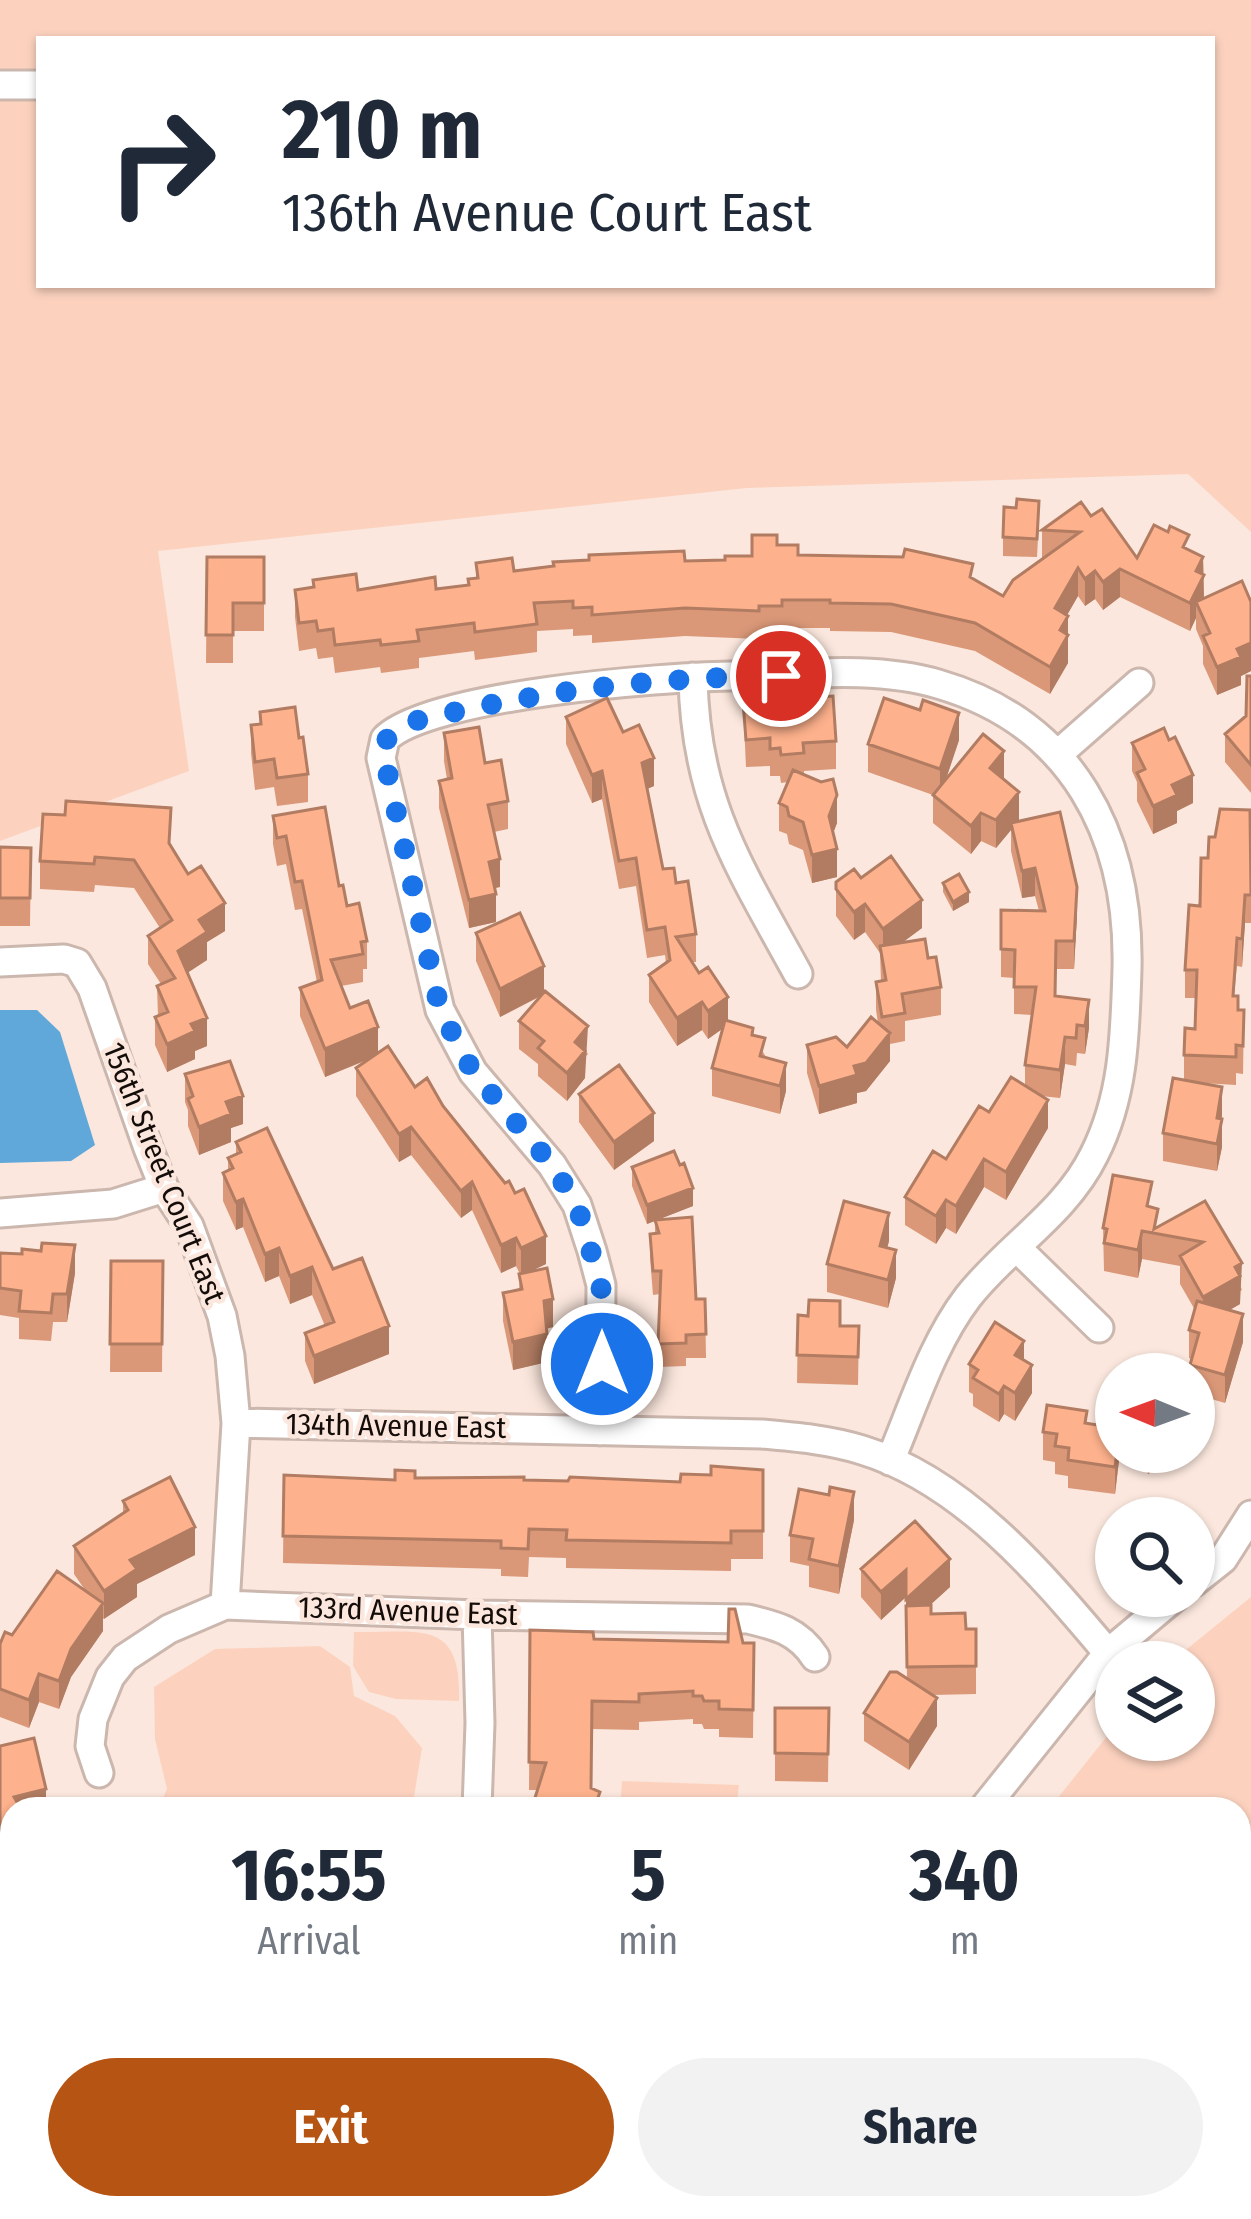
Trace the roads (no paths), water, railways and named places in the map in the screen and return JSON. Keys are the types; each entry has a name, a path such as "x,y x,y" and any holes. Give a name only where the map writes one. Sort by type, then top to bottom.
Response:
{"street":[{"path":"0,85 36,85"},
{"path":"600,1430 601,1285 592,1251 577,1205 552,1165 473,1072 440,1010 381,758 385,739 407,723 507,698 693,677 870,674 935,682 1023,725 1057,755 1085,788 1108,833 1121,876 1127,945 1120,1084 1093,1159 1073,1188 967,1299 890,1461"},
{"path":"693,677 696,736 716,817 798,974"},
{"path":"1057,755 1138,683"},
{"name":"156th Street Court East","path":"0,962 64,959 77,963 92,988 164,1188 189,1226 215,1289 230,1356 236,1423 225,1605"},
{"path":"0,1213 76,1210 164,1188"},
{"path":"1018,1249 1099,1328"},
{"name":"134th Avenue East","path":"236,1423 811,1438 863,1450 928,1480 995,1531 1096,1641"},
{"path":"1237,1558 1250,1516"},
{"name":"133rd Avenue East","path":"99,1773 90,1746 93,1719 110,1677 125,1658 170,1629 225,1605 748,1619 790,1631 815,1658"},
{"path":"477,1615 477,1797"},
{"path":"1123,1641 1151,1617"},
{"path":"993,1797 1095,1670"}],"water":[{"path":"0,1010 37,1010 60,1032 95,1145 71,1161 0,1163"}]}
